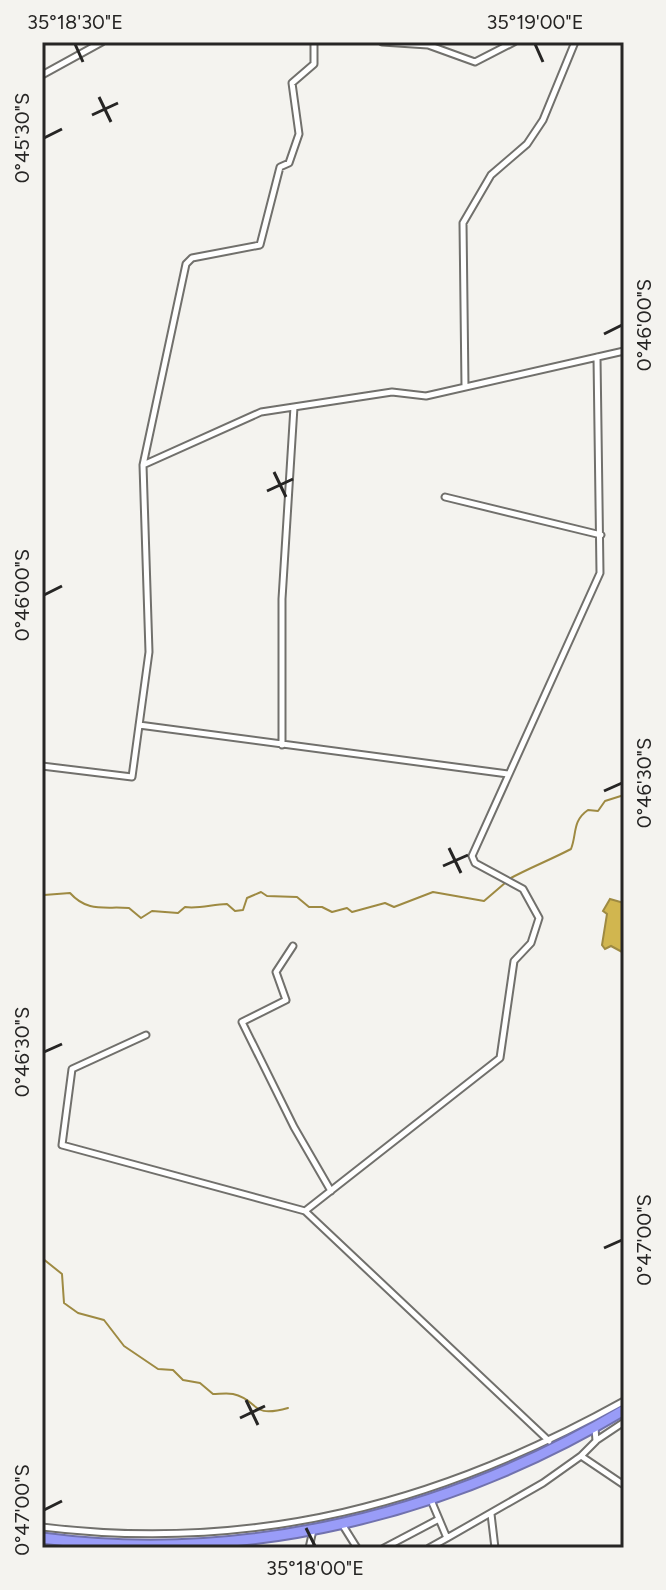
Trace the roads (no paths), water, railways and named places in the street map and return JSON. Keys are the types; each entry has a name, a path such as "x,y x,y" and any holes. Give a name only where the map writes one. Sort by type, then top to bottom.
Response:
{"highway":[{"path":"42,1538 252,1539 342,1524 352,1517 431,1500 445,1490 535,1459 624,1410"}],"street":[{"path":"42,75 102,42"},
{"path":"42,766 130,778 149,652 143,465 186,264 192,258 260,245 280,167 289,163 299,134 292,83 314,64 314,42"},
{"path":"382,42 428,45 475,62 514,42"},
{"path":"465,386 463,223 491,175 527,144 543,120 575,42"},
{"path":"143,465 261,412 392,392 426,396 624,351"},
{"path":"305,1211 500,1058 514,961 531,943 540,924 536,908 523,889 473,861 473,853 598,578 601,535 597,357"},
{"path":"282,745 282,599 294,407"},
{"path":"445,497 601,535"},
{"path":"139,725 508,774"},
{"path":"293,946 276,972 286,1000 242,1022 294,1127 331,1191"},
{"path":"146,1035 73,1067 61,1144 305,1211 549,1441"},
{"path":"42,1527 144,1540 352,1517 445,1490 549,1441 624,1401"},
{"path":"429,1548 491,1514 581,1456 596,1441 624,1422"},
{"path":"595,1428 596,1441"},
{"path":"581,1456 624,1485"},
{"path":"431,1500 447,1538"},
{"path":"491,1514 495,1548"},
{"path":"384,1548 439,1519"},
{"path":"342,1524 356,1548"},
{"path":"61,1540 63,1529"},
{"path":"309,1548 313,1530"}],"waterway":[{"path":"509,879 571,849 577,823 583,814 588,810 598,811 605,801 624,795"},
{"path":"42,903 44,895 70,893 83,904 129,908 141,918 152,911 178,913 185,907 227,904 235,911 243,910 247,898 261,892 267,896 297,897 309,907 322,907 332,912 347,908 352,912 385,903 394,907 433,892 484,901 505,883"},
{"path":"42,1258 62,1274 64,1303 78,1313 104,1320 124,1346 158,1369 173,1370 183,1380 200,1383 213,1394 242,1397 261,1410 288,1408"}]}
